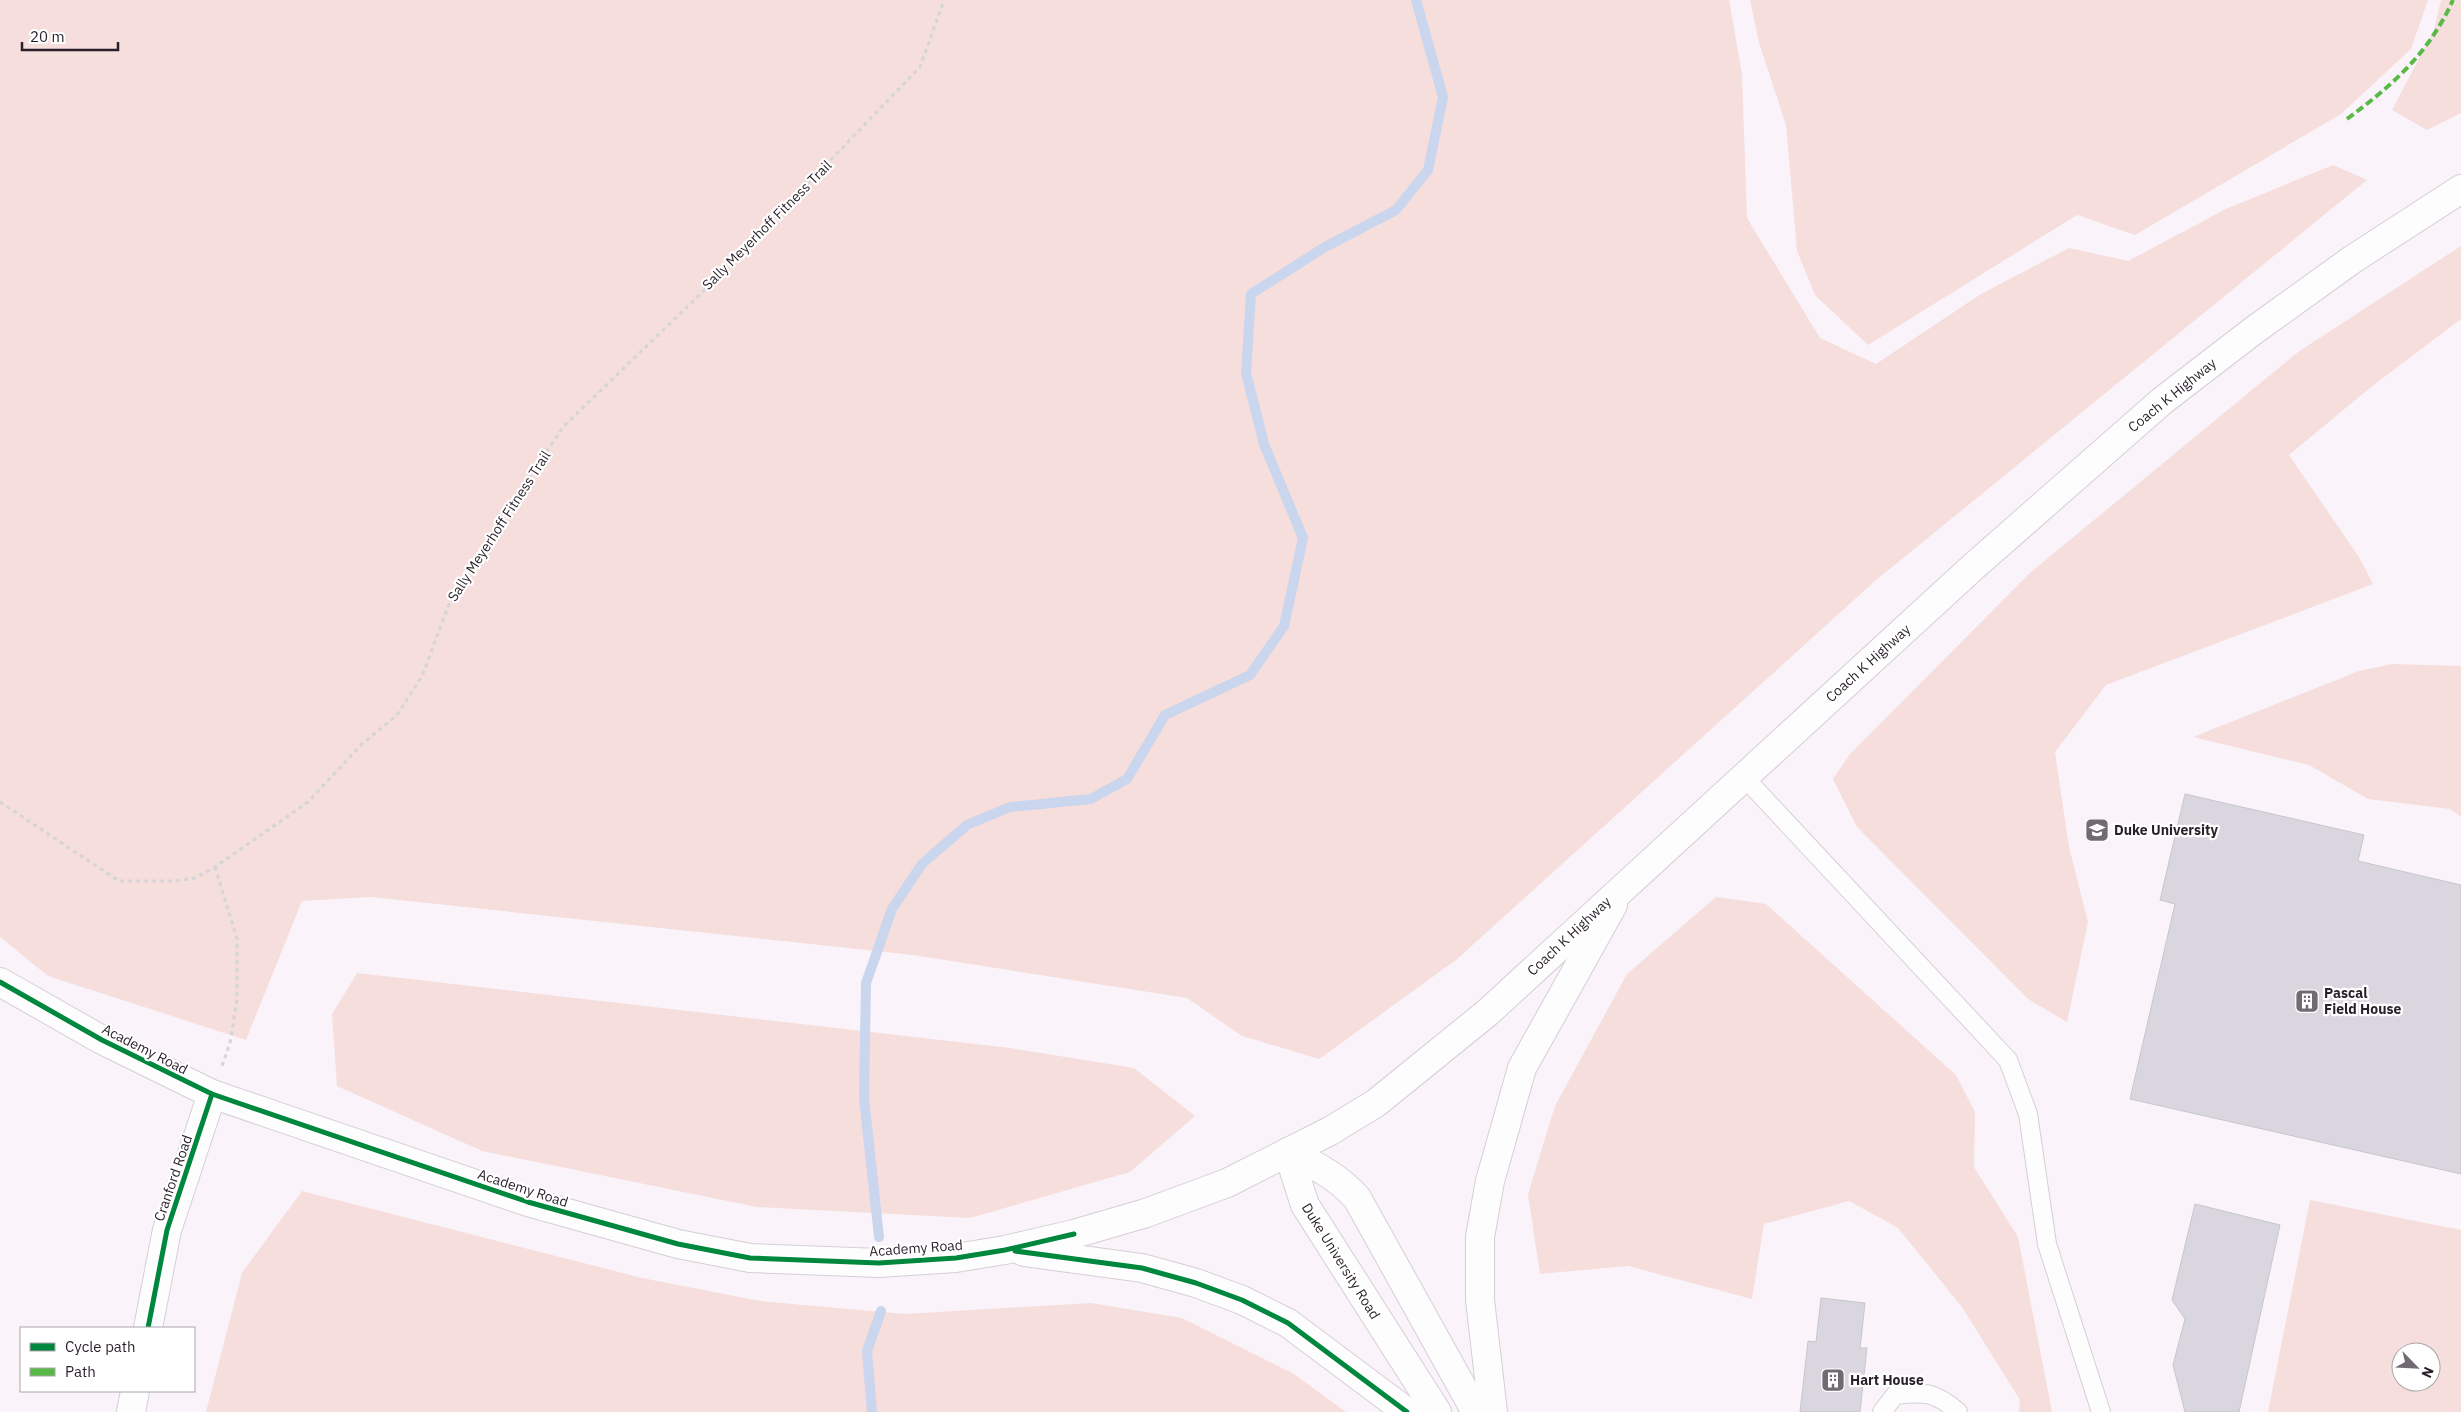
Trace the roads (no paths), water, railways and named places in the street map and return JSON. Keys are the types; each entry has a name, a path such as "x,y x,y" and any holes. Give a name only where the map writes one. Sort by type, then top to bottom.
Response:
{"main road":[{"name":"Coach K Highway","path":"1288,1152 1330,1131 1376,1103 1487,1013 1625,884 1973,567 2162,401 2253,331 2353,260 2461,189"},
{"path":"1493,1412 1480,1300 1480,1237 1490,1181 1522,1068 1625,884"},
{"name":"Academy Road","path":"0,982 102,1040 212,1094 528,1202 678,1244 750,1258 879,1263 956,1258 1006,1250 1074,1234 1146,1213 1227,1183 1288,1152"},
{"name":"Cranford Road","path":"148,1327 167,1230 212,1094"},
{"path":"1288,1152 1328,1171 1343,1183 1356,1198 1476,1412"},
{"name":"Duke University Road","path":"1288,1152 1305,1205 1437,1412"},
{"path":"1006,1250 1142,1268 1196,1283 1242,1300 1288,1323 1407,1412"},
{"path":"131,1412 135,1392"}],"lane":[{"path":"1744,777 2008,1060 2028,1114 2047,1244 2102,1412"},
{"path":"1882,1412 1895,1395 1925,1392 1947,1402 1958,1412"}],"waterway":[{"path":"879,1237 864,1098 866,983 892,909 922,864 967,825 1010,807 1091,799 1127,779 1165,715 1250,675 1284,626 1303,538 1264,444 1246,373 1251,294 1325,247 1396,210 1428,170 1443,97 1416,0"},
{"path":"872,1412 867,1351 881,1311"}],"place":[{"name":"Duke University","path":"2097,830"},
{"name":"Pascal Field House","path":"2307,1001"},
{"name":"Hart House","path":"1833,1380"}]}
